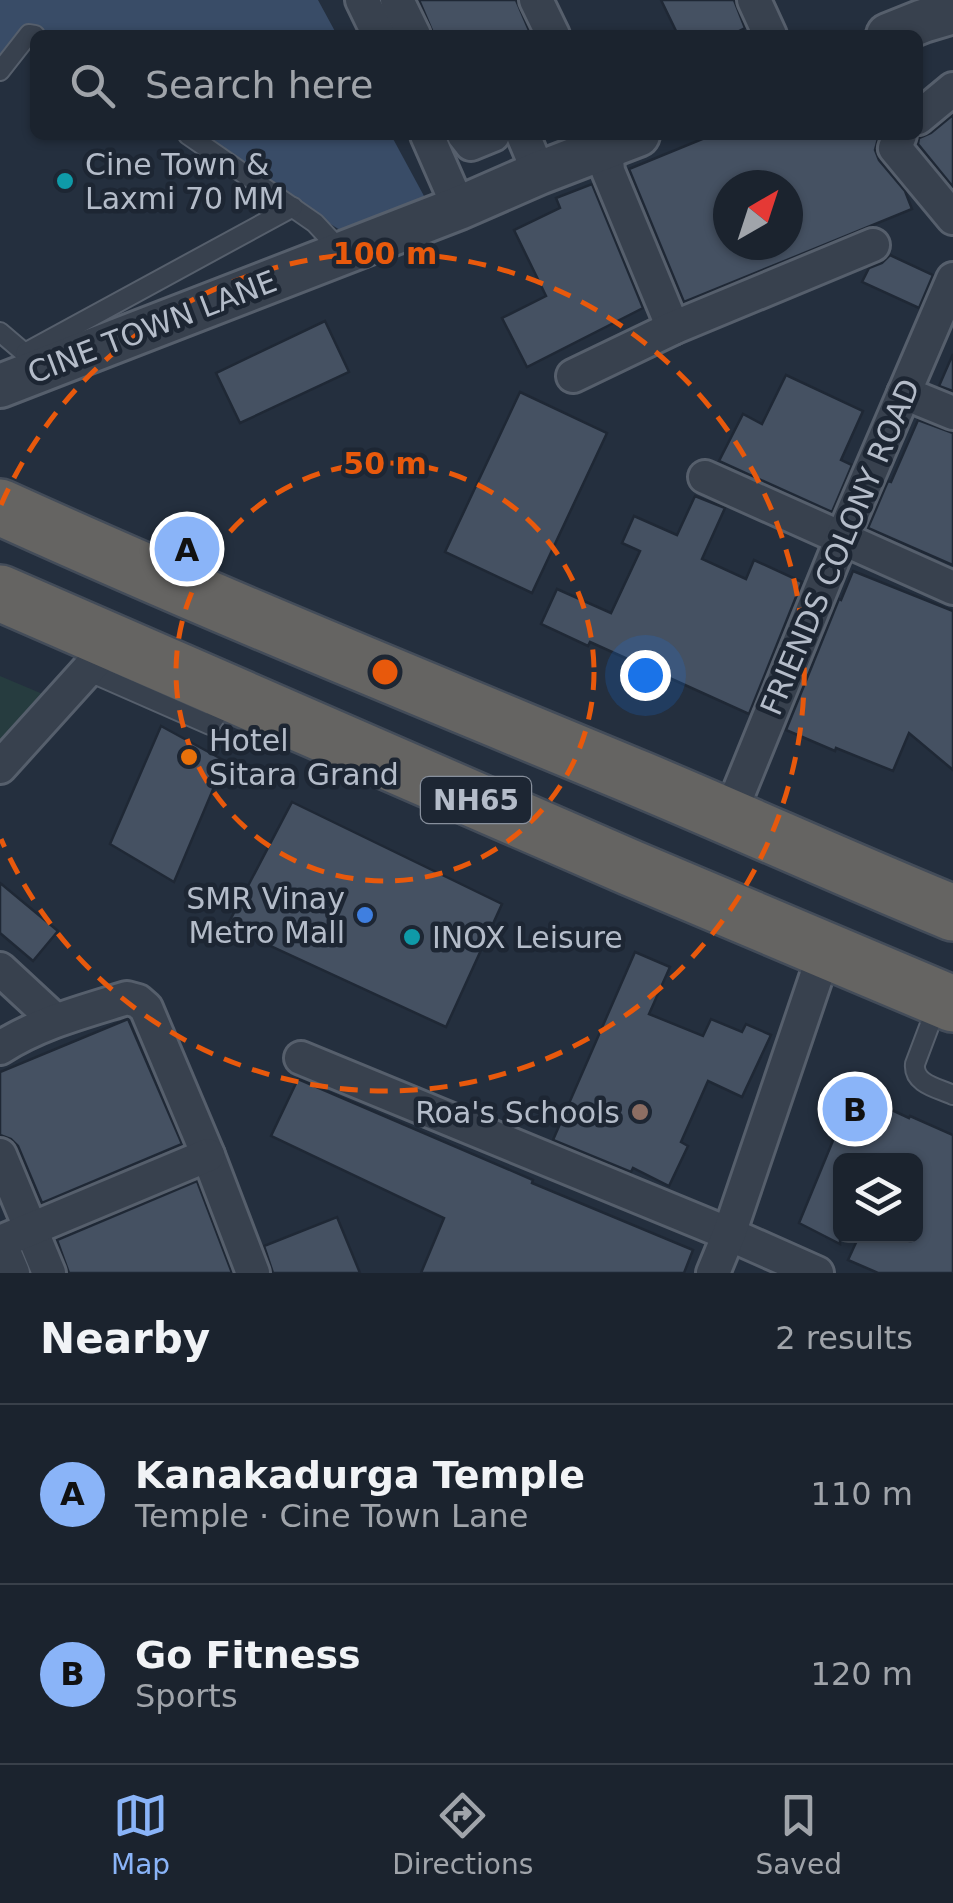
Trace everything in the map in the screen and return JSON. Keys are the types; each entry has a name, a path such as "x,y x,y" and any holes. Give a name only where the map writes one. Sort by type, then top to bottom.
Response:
{"highway":[{"name":"NH65","path":"0,507 146,574 953,913"},
{"name":"NH65","path":"0,594 100,657 231,694 946,1002"}],"street":[{"path":"362,0 376,30"},
{"path":"397,0 412,30"},
{"path":"536,0 551,30"},
{"path":"754,0 768,30"},
{"path":"900,30 953,12"},
{"path":"923,114 953,89"},
{"path":"429,140 459,208"},
{"path":"898,140 895,148 953,218"},
{"path":"604,143 608,171 673,328"},
{"name":"CINE TOWN LANE","path":"23,369 459,208 531,154 604,143"},
{"path":"573,376 673,328 872,245"},
{"name":"FRIENDS COLONY ROAD","path":"728,816 953,279"},
{"path":"904,393 953,414"},
{"path":"705,477 953,588"},
{"path":"0,767 100,657"},
{"path":"713,1273 826,950"},
{"path":"0,970 55,1020"},
{"path":"0,1048 55,1020 127,998 146,1008 253,1273"},
{"path":"301,1058 817,1273"},
{"path":"0,1155 49,1273"},
{"path":"13,1273 0,1242 208,1155"}],"lane":[{"path":"0,71 30,34"},
{"path":"195,140 315,222 342,252"},
{"path":"0,332 23,369 293,207"},
{"path":"946,1002 914,1072 919,1080 953,1095"}],"green space":[{"path":"0,676 45,695 0,743"}],"water":[{"path":"0,0 318,0 334,30 30,30 30,48 0,81"},
{"path":"198,140 394,140 424,196 362,244"}],"building":[{"path":"419,0 516,0 529,30 432,30"},
{"path":"661,0 734,0 745,28 741,30 676,30"},
{"path":"953,115 953,187 918,144"},
{"path":"700,140 878,140 875,150 879,160 905,191 912,209 803,253 803,170 713,170 713,260 787,260 684,302 629,169"},
{"path":"592,184 643,308 527,367 502,318 546,296 514,230 560,208 556,198"},
{"path":"890,255 933,275 919,308 862,282 869,268"},
{"path":"325,321 349,372 240,423 216,373"},
{"path":"953,354 953,391 939,386"},
{"path":"786,375 863,411 841,460 852,465 832,512 719,461 743,414 762,424"},
{"path":"520,392 607,433 532,593 445,552"},
{"path":"918,420 953,433 953,565 868,528"},
{"path":"695,496 725,508 702,559 746,579 754,560 802,582 749,714 541,624 557,589 611,613 640,551 622,543 634,516 677,535"},
{"path":"853,571 953,611 953,770 909,733 893,771 786,730"},
{"path":"161,726 225,761 174,882 110,844"},
{"name":"SMR Vinay Metro Mall","path":"292,802 502,904 446,1027 227,926"},
{"path":"0,883 58,931 33,961 0,933"},
{"path":"635,952 670,967 649,1014 703,1036 711,1019 742,1032 746,1024 771,1035 742,1097 708,1081 681,1142 688,1146 669,1186 633,1168 631,1172 553,1140"},
{"path":"128,1019 182,1144 42,1203 18,1146 0,1135 0,1072"},
{"path":"298,1079 693,1250 684,1273 421,1273 444,1218 271,1136"},
{"path":"853,1092 953,1135 953,1273 878,1273 848,1260 856,1243 923,1243 923,1153 833,1153 833,1240 799,1223"},
{"path":"197,1181 232,1273 69,1273 57,1240"},
{"path":"337,1217 360,1273 273,1273 264,1246"}],"place":[{"name":"Cine Town & Laxmi 70 MM","path":"65,181"},
{"name":"Kanakadurga Temple","path":"187,549"},
{"name":"Hotel Sitara Grand","path":"189,757"},
{"name":"SMR Vinay Metro Mall","path":"365,915"},
{"name":"INOX Leisure","path":"412,937"},
{"name":"Go Fitness","path":"855,1109"},
{"name":"Roa's Schools","path":"640,1112"}]}
